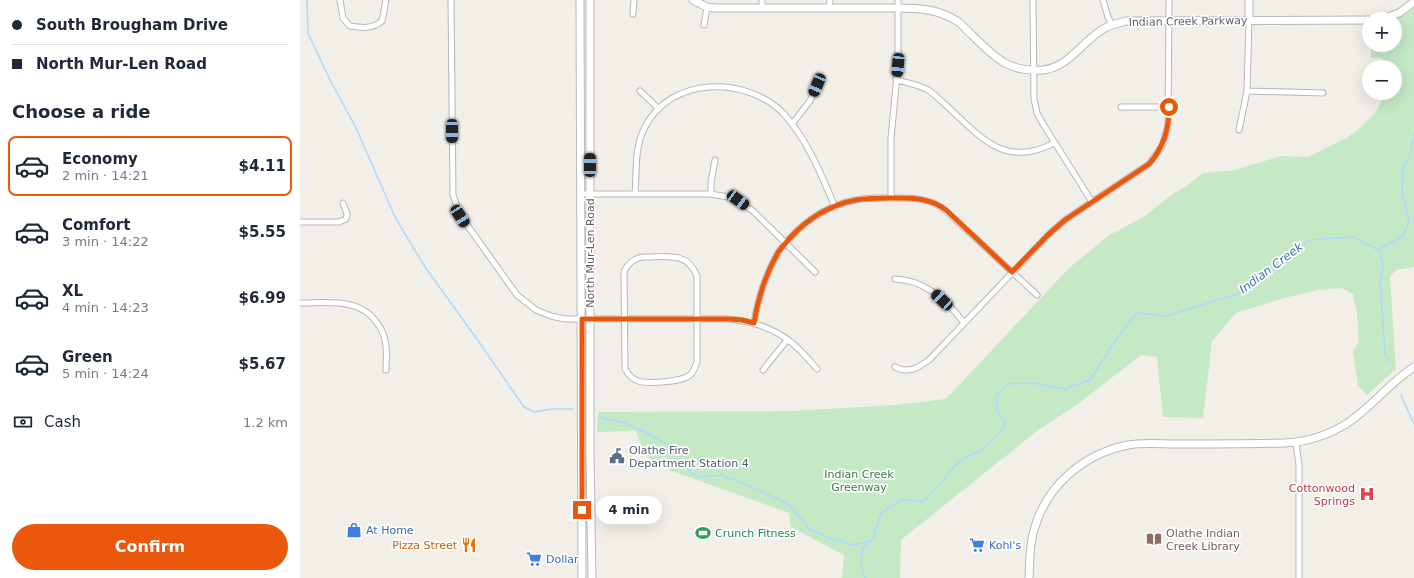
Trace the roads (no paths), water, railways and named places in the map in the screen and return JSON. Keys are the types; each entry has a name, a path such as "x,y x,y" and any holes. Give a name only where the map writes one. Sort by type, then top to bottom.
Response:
{"street":[{"path":"340,0 343,18 350,26 362,28 375,26 382,21 386,0"},
{"path":"451,0 453,195 457,209 466,224 513,290 523,301 536,310 551,316 565,319 742,320 773,330 793,344 816,368"},
{"name":"North Mur-Len Road","path":"580,0 582,194 582,578"},
{"name":"North Mur-Len Road","path":"590,0 592,578"},
{"path":"633,14 634,0"},
{"name":"Indian Creek Parkway","path":"693,0 715,8 762,8 830,4 898,4 932,10 958,22 997,60 1012,67 1024,70 1049,69 1063,62 1095,35 1112,25 1126,21 1362,20"},
{"path":"762,0 762,8"},
{"path":"1034,0 1034,99 1037,113 1054,143 1092,202"},
{"path":"1102,0 1112,25"},
{"path":"895,367 902,370 909,370 924,364 1049,234 1065,220 1142,170 1154,158 1162,146 1167,134 1169,107 1169,0"},
{"path":"1239,130 1247,91 1249,0"},
{"path":"1400,12 1414,2"},
{"path":"891,198 891,125 898,51 898,4"},
{"path":"704,25 707,6"},
{"path":"896,79 928,90 982,139 1000,149 1013,152 1027,152 1044,148 1054,143"},
{"path":"792,124 810,101 817,85"},
{"path":"635,194 638,144 648,121 672,98 687,91 704,87 730,87 768,100 784,114 801,136 817,164 835,206"},
{"path":"640,91 659,109"},
{"path":"1247,91 1323,93"},
{"path":"1121,107 1169,107"},
{"path":"711,194 711,182 715,160"},
{"path":"582,194 711,194 738,200 753,211 815,272"},
{"path":"754,323 758,303 770,267 780,249 797,231 815,216 835,206 857,200 891,198 921,199 941,206 1037,296"},
{"path":"300,222 339,222 346,219 348,214 343,203"},
{"path":"643,257 676,257 688,262 694,268 697,276 697,362 690,375 683,380 674,382 639,381 629,376 625,369 624,360 624,319 624,272 630,262 637,258 643,257"},
{"path":"895,279 908,280 926,287 958,315 964,323"},
{"path":"300,303 344,303 357,306 367,312 376,321 386,344 386,370"},
{"path":"763,370 787,340"},
{"path":"1029,578 1031,542 1040,513 1059,483 1078,466 1094,456 1129,445 1296,443 1334,431 1346,424 1357,416 1401,376 1414,367"},
{"path":"1296,443 1299,465 1299,578"}],"waterway":[{"path":"307,0 308,33 329,78 356,128 396,219 425,267 524,407 534,412 552,409 573,409"},
{"name":"Indian Creek","path":"865,578 861,562 863,548 873,539 881,513 901,500 924,501 959,461 984,449 1003,429 1005,423 997,409 996,395 1008,384 1032,383 1064,389 1090,380 1117,338 1137,313 1167,316 1237,294 1310,240 1353,237 1378,250 1403,236 1409,222 1402,191 1403,168 1411,152 1414,132"},
{"path":"1379,249 1383,264 1383,271 1380,279 1385,354 1390,363"},
{"path":"1401,395 1414,424"},
{"path":"599,417 625,423 668,445 691,473 700,477 722,475 790,505 809,529 848,544 859,544 871,540"}],"place":[{"name":"Olathe Fire Department Station 4","path":"617,456"},
{"name":"Cottonwood Springs","path":"1367,494"},
{"name":"At Home","path":"354,530"},
{"name":"Crunch Fitness","path":"703,533"},
{"name":"Olathe Indian Creek Library","path":"1154,539"},
{"name":"Pizza Street","path":"469,545"},
{"name":"Kohl's","path":"977,545"},
{"name":"Dollar","path":"534,559"}],"park label":[{"name":"Indian Creek Greenway","path":"859,480"}]}
